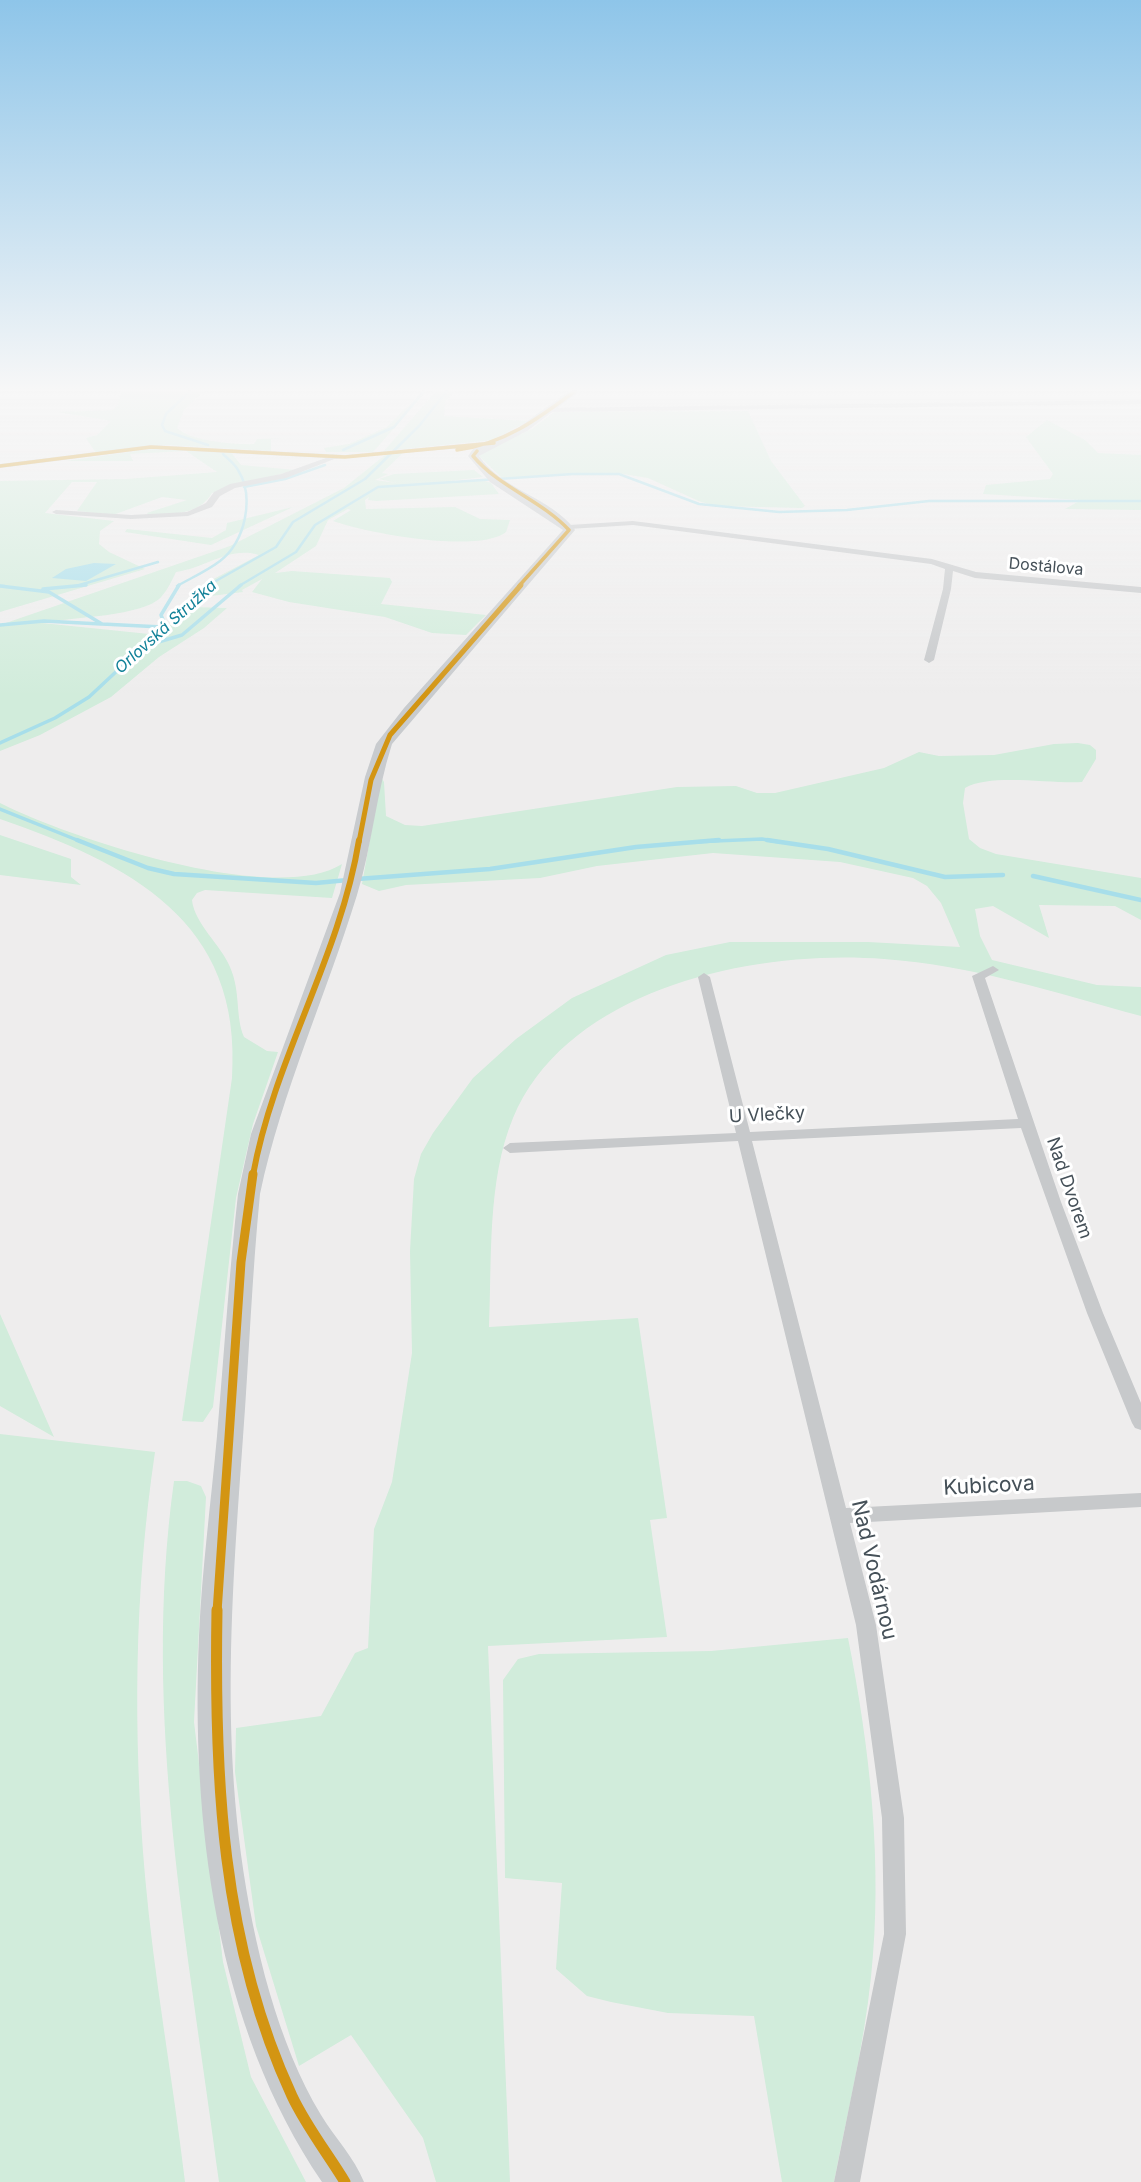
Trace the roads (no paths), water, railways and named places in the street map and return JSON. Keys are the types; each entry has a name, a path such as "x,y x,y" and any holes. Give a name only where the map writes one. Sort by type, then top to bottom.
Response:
{"main road":[{"path":"345,2182 316,2146 282,2077 263,2026 243,1955 228,1877 219,1802 214,1638 249,1194 262,1134 352,880 373,777 384,744 409,711 565,537 569,527 512,493"}],"street":[{"path":"56,512 131,517 188,514 209,505 219,493"},
{"name":"Dostálova","path":"569,527 633,523 932,562 975,575 1141,590"},
{"path":"929,660 947,589 948,569"},
{"name":"Nad Dvorem","path":"993,970 978,976 1026,1123 1100,1331 1141,1423"},
{"name":"Nad Vodárnou","path":"704,977 866,1625 893,1818 895,1934 847,2182"},
{"name":"U Vlečky","path":"510,1148 1026,1123"},
{"name":"Kubicova","path":"839,1516 1141,1500"}],"water":[{"path":"94,563 116,564 86,581 52,578 66,569"}],"waterway":[{"path":"177,586 229,553 245,519 246,493"},
{"name":"Orlovská Stružka","path":"207,586 276,547 293,522 342,493"},
{"path":"239,586 296,552 315,525 368,493"},
{"path":"669,493 699,504 779,512 847,510 929,501 1141,501"},
{"path":"76,586 158,562"},
{"path":"76,586 86,585"},
{"path":"165,625 161,615 179,585"},
{"name":"Orlovská Stružka","path":"189,602 209,585"},
{"path":"145,646 182,635 241,585"},
{"path":"4,586 0,586 49,592 102,624 162,627"},
{"path":"43,589 76,586"},
{"path":"0,625 44,621 101,624"},
{"name":"Orlovská Stružka","path":"0,743 55,718 89,697 165,626"},
{"path":"0,809 79,841"},
{"path":"699,842 719,840"},
{"path":"767,840 771,841"},
{"path":"79,841 148,868 174,874 316,883 348,880"},
{"path":"699,842 771,841"},
{"path":"771,841 828,849 945,877 1003,875"},
{"path":"771,841 779,842"},
{"path":"692,842 699,842"},
{"path":"357,879 490,869 636,847 699,842"},
{"path":"1033,876 1141,900"}]}
